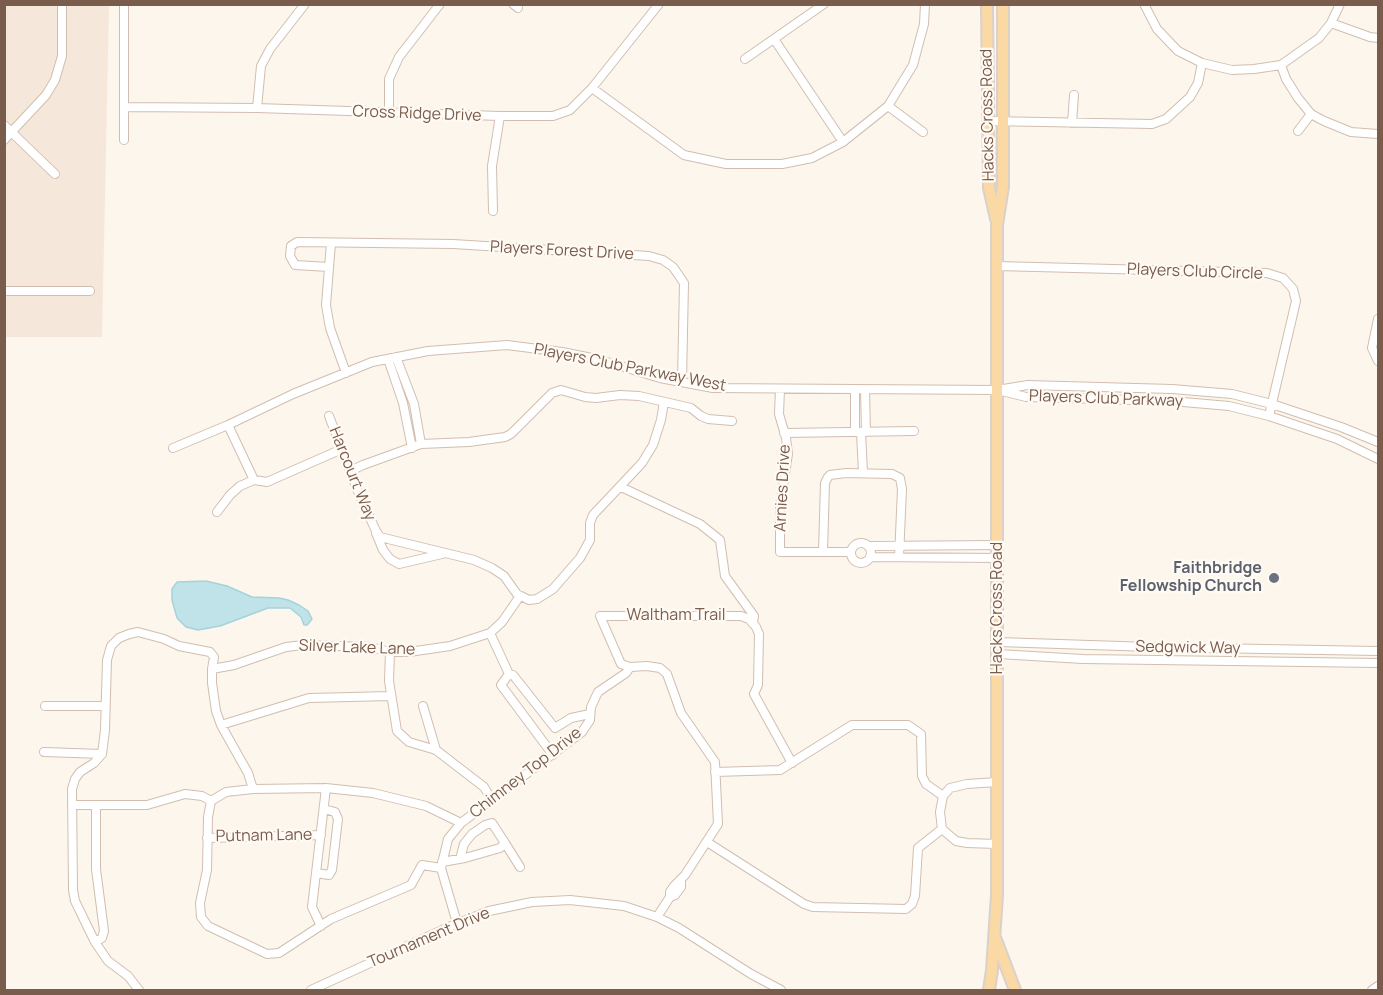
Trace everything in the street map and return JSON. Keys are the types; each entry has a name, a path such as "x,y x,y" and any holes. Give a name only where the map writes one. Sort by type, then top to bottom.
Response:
{"main road":[{"name":"Hacks Cross Road","path":"987,4 989,188 997,225"},
{"name":"Hacks Cross Road","path":"989,990 998,844 997,225 1003,188 1003,4"},
{"path":"994,937 1014,990"}],"street":[{"path":"4,140 46,95 58,72 62,56 62,4"},
{"path":"124,4 124,140"},
{"path":"257,108 261,66 270,49 305,4"},
{"path":"389,114 389,79 399,57 440,4"},
{"name":"Cross Ridge Drive","path":"124,107 553,116 570,110 592,88 659,4"},
{"path":"745,59 824,4"},
{"path":"592,88 684,154 726,164 782,164 812,158 843,142 888,106 913,65 924,24 925,4"},
{"path":"1143,4 1151,19 1178,51 1202,63 1232,70 1281,65 1310,46 1331,23 1340,4"},
{"path":"1331,23 1370,38 1378,38"},
{"path":"774,39 843,142"},
{"path":"988,122 1152,124 1166,118 1190,97 1197,83 1202,63"},
{"path":"1281,65 1292,88 1311,114 1350,132 1378,134"},
{"path":"1072,123 1074,94"},
{"path":"888,106 923,132"},
{"path":"1298,131 1311,114"},
{"path":"493,211 492,166 500,116"},
{"path":"4,125 55,174"},
{"name":"Players Forest Drive","path":"329,267 295,265 290,256 291,246 297,242 453,244 649,256 663,260 673,267 684,284 682,381"},
{"path":"331,243 326,305 330,328 346,373"},
{"name":"Players Club Circle","path":"997,266 1267,273 1283,278 1293,289 1296,301 1269,416"},
{"path":"4,291 90,291"},
{"path":"1378,320 1372,348 1378,361"},
{"name":"Players Club Parkway West","path":"173,448 293,394 372,362 428,351 507,345 597,359 660,378 713,388 997,390"},
{"path":"392,358 411,395 421,444"},
{"path":"392,358 412,448"},
{"name":"Players Club Parkway","path":"997,390 1028,385 1172,389 1232,394 1272,404 1378,442"},
{"path":"350,471 421,444 469,442 505,437 511,434 552,393 561,390 596,398 620,395 639,396 691,408 701,416 708,418 732,421"},
{"name":"Arnies Drive","path":"780,390 778,408 788,454 780,506 780,552 824,552"},
{"path":"855,390 855,417 861,432"},
{"path":"862,473 861,432 865,417 865,390"},
{"name":"Players Club Parkway","path":"997,390 1026,397 1172,401 1229,406 1269,416 1337,439 1378,459"},
{"path":"401,398 411,395"},
{"path":"590,714 572,718 555,728 513,675 509,674 490,633 502,622 520,596 529,600 537,599 553,589 586,550 590,540 590,523 593,515 642,464 653,445 664,402"},
{"path":"406,416 416,414"},
{"name":"Harcourt Way","path":"329,416 382,550 390,559 399,564 444,554"},
{"path":"855,417 865,417"},
{"path":"228,425 254,480"},
{"path":"784,433 914,431"},
{"path":"217,512 235,491 254,480 267,482 342,449"},
{"path":"851,552 824,552 825,483 828,477 862,473 892,474 900,478 902,489 899,557"},
{"path":"621,487 700,524 720,540 726,576 754,616 752,622 759,634 758,685 754,694 792,763"},
{"name":"Harcourt Way","path":"376,531 380,537 474,560 492,568 504,576 520,596"},
{"path":"851,552 859,543 868,546 998,545"},
{"path":"927,545 927,557"},
{"path":"968,545 968,558"},
{"path":"851,552 853,558 860,562 867,561 871,550 868,546"},
{"path":"870,557 999,558"},
{"name":"Waltham Trail","path":"630,667 621,663 600,616 741,616 752,622"},
{"path":"139,990 128,975 108,961 95,942 72,890 72,789 80,772 94,763 102,754 107,660 111,646 119,638 138,632 179,646 210,652 214,657 212,669 215,704 220,725 248,772 253,789"},
{"name":"Silver Lake Lane","path":"212,669 234,665 286,647 303,645 370,647 390,652 410,652 450,646 490,633"},
{"name":"Sedgwick Way","path":"998,642 1174,648 1378,651"},
{"path":"390,652 391,696 397,731 409,742 436,750 484,787 492,800"},
{"name":"Sedgwick Way","path":"998,654 1083,659 1378,663"},
{"path":"630,667 660,668 667,674 681,713 715,762 718,824 681,881 670,892 670,897 657,917"},
{"name":"Chimney Top Drive","path":"461,823 582,732 590,720 598,692 626,673 630,667"},
{"path":"509,674 501,685 553,754"},
{"path":"220,725 309,698 391,696"},
{"path":"45,706 105,706"},
{"path":"423,706 436,750"},
{"path":"715,772 780,770 852,725 908,725 921,734 922,776 926,784 943,796"},
{"path":"44,752 102,754"},
{"path":"997,782 956,786 943,796 940,812 942,830 956,840 967,843 998,844"},
{"path":"321,926 312,907 326,788"},
{"path":"457,923 441,865 448,839 461,823 426,806 373,793 326,788 253,789 226,792 211,801 208,807 207,870 201,893 201,917 208,926 267,954 279,953 321,926 411,885 422,865 441,865 500,848 505,843"},
{"path":"72,805 154,805 185,794 202,796 211,801"},
{"path":"95,942 102,938 104,931 96,876 96,805"},
{"path":"316,873 329,875 332,870 338,819 334,812 324,808"},
{"path":"460,859 464,844 471,834 492,823 520,867"},
{"path":"707,842 804,904 813,907 906,909 912,904 915,896 918,848 942,830"},
{"name":"Putnam Lane","path":"207,838 321,835"},
{"name":"Tournament Drive","path":"311,990 457,923 512,904 552,900 600,902 624,906 657,917 679,928 751,975 781,990"},
{"path":"1372,990 1378,986"}],"shaded area":[{"path":"5,5 109,5 102,337 5,337"}],"water":[{"path":"206,581 227,586 252,597 288,600 308,611 312,619 304,625 301,617 290,608 268,608 220,626 198,630 186,627 177,618 172,600 172,589 177,582"}],"place":[{"name":"Faithbridge Fellowship Church","path":"1274,578"}]}
